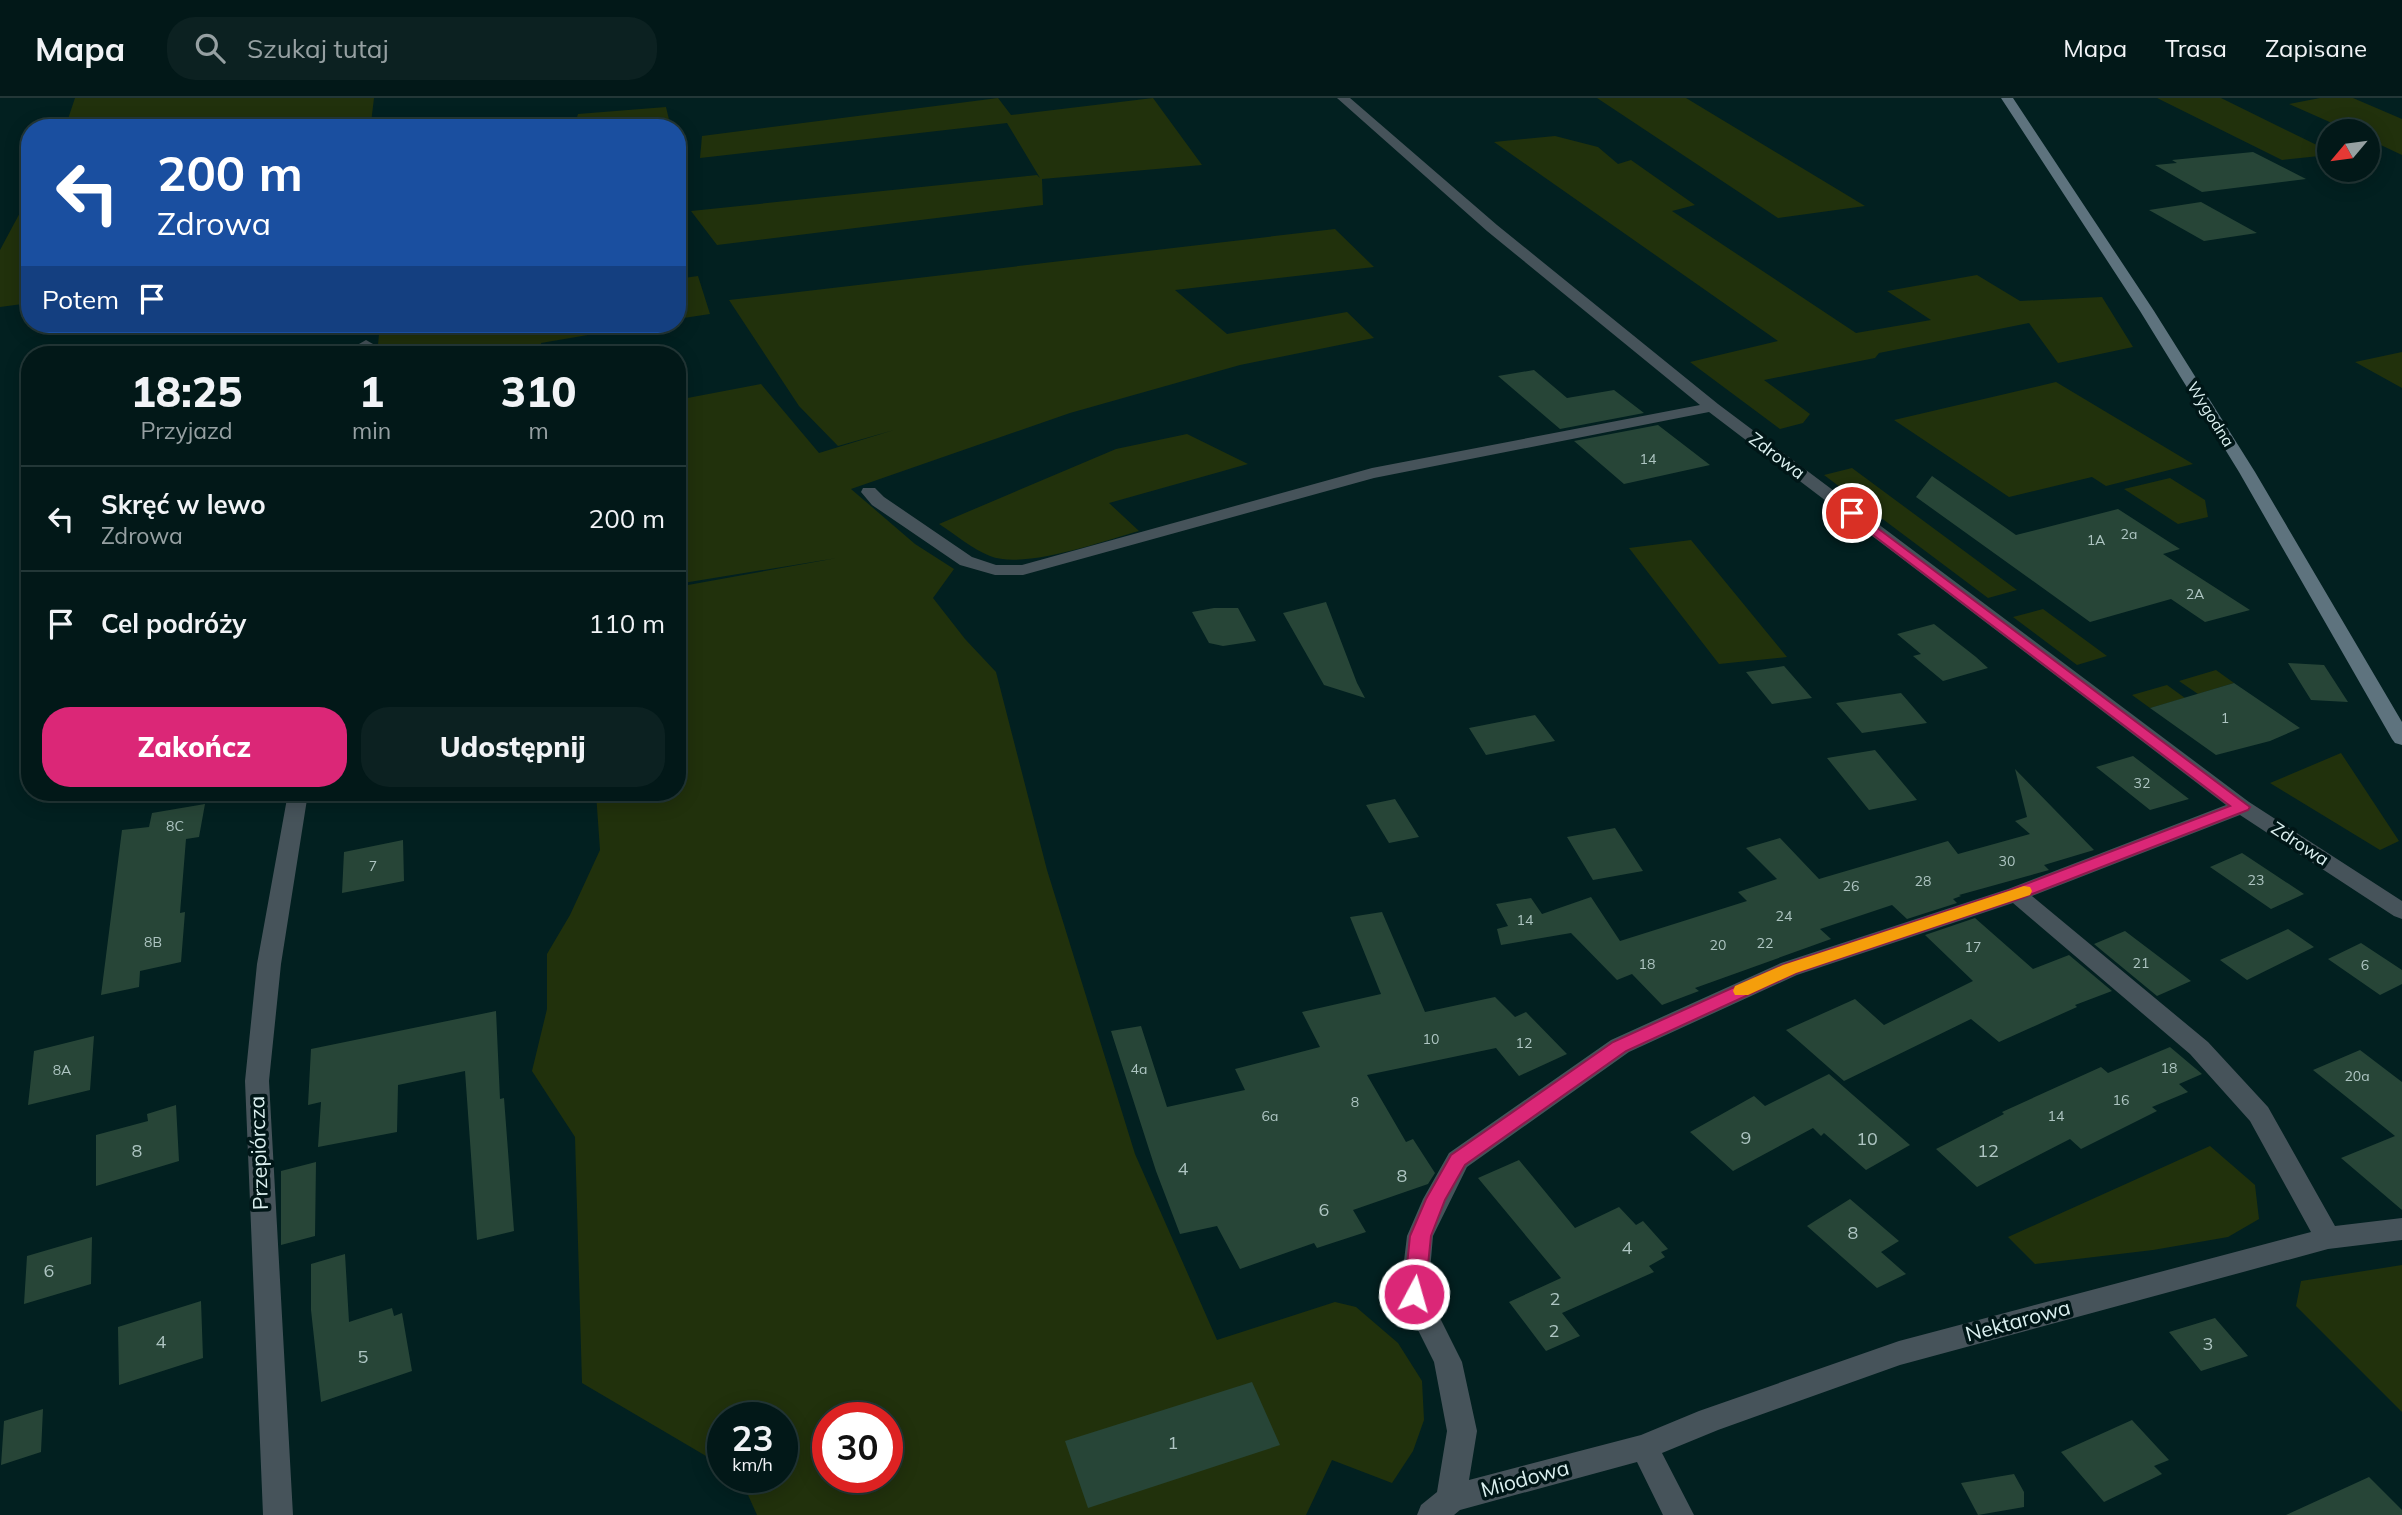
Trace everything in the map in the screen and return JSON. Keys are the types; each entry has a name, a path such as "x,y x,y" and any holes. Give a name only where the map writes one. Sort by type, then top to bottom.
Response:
{"street":[{"name":"Zdrowa","path":"1343,98 1492,228 1712,407 2242,807 2402,911"},
{"name":"Wygodna","path":"2007,98 2147,311 2247,472 2402,739"},
{"path":"869,492 878,501 966,561 995,570 1023,570 1372,473 1712,407"},
{"name":"Przepiórcza","path":"278,1515 257,1081 269,964 297,801"},
{"name":"Miodowa","path":"1442,1507 1462,1431 1448,1362 1414,1294 1420,1236 1436,1199 1458,1160 1620,1046 1789,969 2016,894 2242,807"},
{"path":"2016,894 2199,1048 2259,1114 2328,1238"},
{"name":"Nektarowa","path":"1644,1447 1709,1420 1899,1353 2328,1238 2402,1229"},
{"path":"1644,1447 1679,1515"},
{"name":"Miodowa","path":"1442,1507 1644,1447"}],"green space":[{"path":"75,98 374,98 371,119 68,119"},
{"path":"998,98 1011,115 1153,98 1202,165 1042,179 1043,205 717,245 691,211 1037,175 1040,178 1007,123 700,158 702,136"},
{"path":"1597,98 1686,98 1865,206 1778,218"},
{"path":"2157,98 2221,98 2317,145 2317,156 2282,160"},
{"path":"2320,98 2353,98 2402,119 2402,155 2380,145 2380,119 2323,119 2289,104"},
{"path":"666,107 669,119 577,119 578,114"},
{"path":"1555,136 1598,147 1618,164 1631,160 1695,205 1672,211 1856,333 1931,320 1887,291 1977,275 2020,301 2102,297 2133,347 2058,363 2029,323 1879,353 1875,358 1764,380 1810,414 1803,423 1780,429 1690,362 1778,341 1494,142"},
{"path":"21,211 21,304 0,307 0,250"},
{"path":"1335,229 1374,267 1175,290 1227,334 1347,312 1374,338 1240,365 1070,413 851,489 915,544 954,569 933,598 965,639 996,672 1047,870 1135,1154 1217,1340 1335,1302 1356,1307 1398,1343 1422,1381 1424,1420 1413,1451 1392,1483 1332,1460 1306,1515 757,1515 747,1493 798,1493 798,1402 707,1402 707,1457 582,1383 575,1137 532,1071 547,1009 547,954 570,915 600,850 597,801 686,801 686,585 837,558 686,583 686,398 761,384 819,453 894,430 838,446 799,406 729,300"},
{"path":"698,276 710,314 686,318 686,278"},
{"path":"379,333 599,333 541,343 542,346 378,346"},
{"path":"2402,352 2402,388 2355,362"},
{"path":"2056,382 2193,464 2106,486 2092,477 2009,497 1894,420"},
{"path":"1187,434 1248,464 1109,503 1139,531 1043,557 1005,559 983,553 939,524 1116,449"},
{"path":"1852,468 2017,590 1988,598 1824,475"},
{"path":"2170,478 2205,500 2208,517 2178,524 2124,489"},
{"path":"1691,540 1787,657 1719,664 1629,548"},
{"path":"2043,609 2107,656 2077,665 2013,617"},
{"path":"2216,670 2234,683 2198,694 2179,681"},
{"path":"2167,685 2185,698 2150,708 2132,695"},
{"path":"2341,753 2399,841 2380,850 2270,783"},
{"path":"2210,1146 2255,1185 2259,1219 2228,1237 2153,1250 2035,1264 2008,1237"},
{"path":"2402,1265 2402,1412 2296,1306 2301,1281"}],"building":[{"path":"2253,152 2306,179 2202,192 2155,165 2177,163 2172,160"},
{"path":"2201,202 2257,233 2204,241 2149,210"},
{"path":"1534,370 1567,398 1614,390 1644,413 1560,429 1498,376"},
{"path":"1658,425 1710,465 1624,484 1574,441"},
{"path":"1932,476 2016,535 2118,509 2180,549 2163,554 2250,610 2205,622 2171,599 2090,622 1916,497"},
{"path":"1326,602 1365,698 1324,685 1283,613"},
{"path":"1238,608 1256,641 1223,646 1209,643 1192,612"},
{"path":"1934,624 1988,668 1943,681 1913,656 1921,654 1897,634"},
{"path":"2288,663 2324,665 2348,702 2311,700"},
{"path":"1784,666 1812,698 1772,704 1746,672"},
{"path":"2234,683 2300,728 2270,741 2216,755 2150,708"},
{"path":"1901,693 1927,723 1862,733 1836,703"},
{"path":"1535,715 1555,741 1486,755 1469,728"},
{"path":"1875,750 1917,800 1869,810 1827,758"},
{"path":"2133,756 2189,799 2150,810 2096,767"},
{"path":"2015,769 2094,850 2044,865 2049,870 1959,895 1961,896 1953,899 1957,903 1907,919 1892,905 1820,929 1831,939 1695,988 1699,991 1662,1005 1632,974 1617,980 1571,933 1501,945 1497,929 1508,926 1496,904 1531,898 1542,914 1591,897 1620,941 1747,901 1738,892 1777,879 1746,848 1780,838 1819,879 1948,841 1958,854 2030,834 2015,821 2027,817"},
{"path":"1395,799 1419,837 1389,843 1366,805"},
{"path":"205,804 199,837 186,839 180,913 185,912 181,962 140,971 139,987 101,995 122,830 149,827 152,813"},
{"path":"1615,828 1643,871 1593,880 1567,837"},
{"path":"403,840 404,881 342,893 344,852"},
{"path":"2242,853 2304,894 2271,909 2210,867"},
{"path":"1382,912 1425,1012 1495,997 1515,1017 1526,1012 1567,1054 1519,1076 1496,1048 1367,1075 1406,1142 1413,1139 1435,1173 1428,1184 1353,1210 1366,1232 1317,1248 1314,1243 1240,1269 1217,1226 1180,1234 1156,1171 1111,1031 1141,1026 1167,1107 1245,1090 1235,1069 1320,1047 1302,1012 1381,994 1350,917"},
{"path":"1975,918 2033,969 2069,955 2112,991 2075,1005 2077,1007 1999,1042 1971,1019 1844,1081 1786,1030 1855,999 1884,1025 1973,981 1925,935"},
{"path":"2288,929 2314,947 2247,980 2220,960"},
{"path":"2125,931 2191,981 2157,996 2094,944"},
{"path":"2361,943 2402,970 2402,984 2380,995 2328,959"},
{"path":"496,1011 500,1099 504,1098 514,1231 477,1240 465,1071 398,1085 397,1132 318,1147 321,1102 308,1105 311,1049"},
{"path":"94,1036 90,1090 28,1105 34,1051"},
{"path":"2170,1047 2202,1074 2179,1084 2188,1092 2152,1107 2157,1111 2081,1149 2070,1139 1977,1187 1936,1149 2004,1114 2002,1112 2101,1067 2108,1073"},
{"path":"2360,1050 2402,1082 2402,1210 2341,1158 2395,1136 2313,1070"},
{"path":"1829,1074 1910,1145 1866,1170 1824,1133 1821,1136 1813,1128 1733,1171 1690,1132 1754,1096 1765,1106"},
{"path":"176,1105 179,1161 96,1186 96,1135 148,1121 147,1114"},
{"path":"1519,1160 1575,1228 1619,1207 1636,1225 1643,1221 1668,1249 1661,1252 1665,1257 1649,1266 1654,1272 1562,1313 1580,1336 1546,1351 1509,1302 1561,1278 1478,1178"},
{"path":"316,1162 315,1236 281,1245 281,1171"},
{"path":"1850,1199 1899,1241 1881,1252 1906,1274 1877,1288 1807,1226"},
{"path":"92,1237 91,1284 24,1304 27,1256"},
{"path":"345,1254 349,1322 392,1308 394,1316 402,1313 412,1371 321,1402 311,1310 311,1264"},
{"path":"201,1301 203,1358 119,1385 118,1327"},
{"path":"2215,1318 2248,1356 2201,1371 2169,1332"},
{"path":"1252,1382 1280,1445 1088,1508 1065,1441"},
{"path":"43,1409 41,1452 1,1465 4,1421"},
{"path":"2132,1420 2169,1460 2154,1466 2162,1474 2104,1502 2061,1452"},
{"path":"2014,1474 2024,1492 2024,1507 1978,1515 1961,1483"},
{"path":"2369,1477 2402,1510 2402,1515 2286,1515"}],"slow traffic":[{"path":"1742,991 1789,969 2024,891"}],"route":[{"path":"1414,1294 1420,1236 1436,1199 1458,1160 1620,1046 1789,969 2016,894 2242,807 1852,513"}]}
